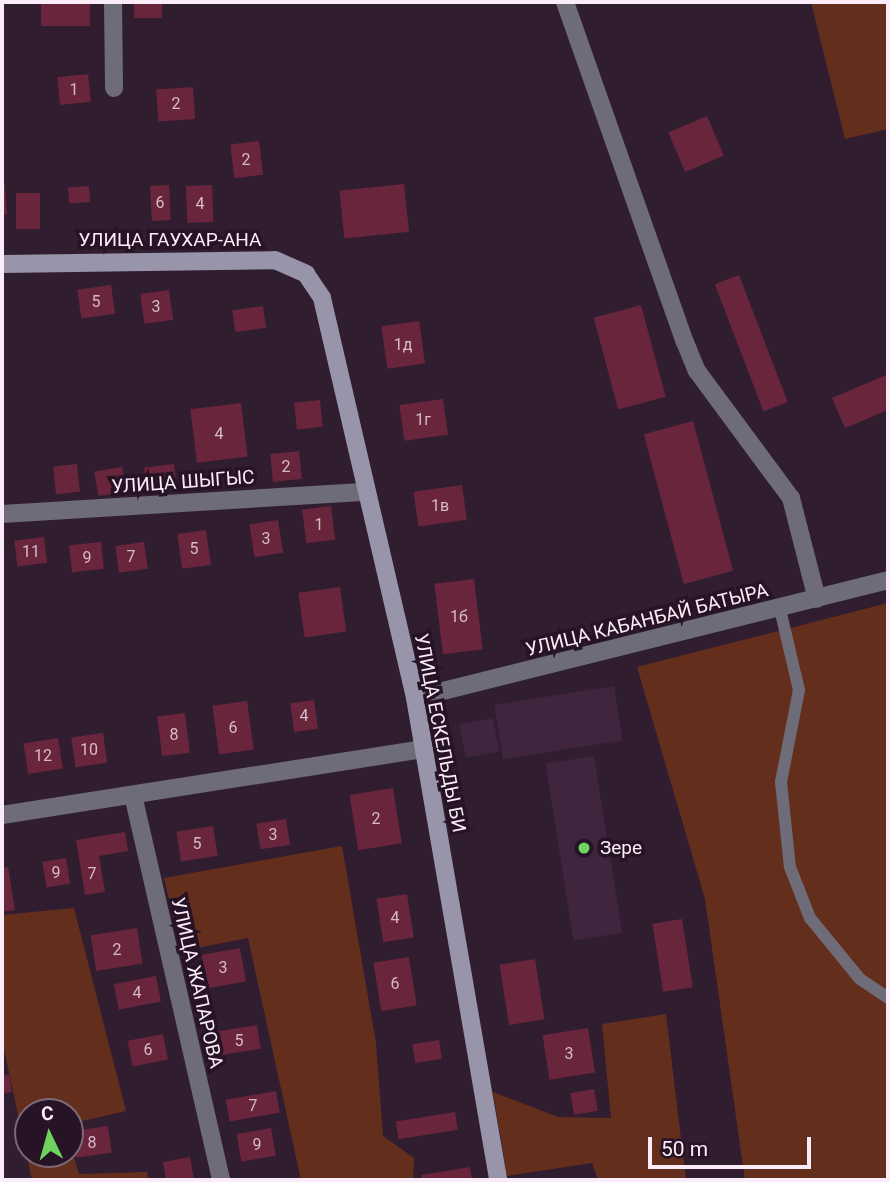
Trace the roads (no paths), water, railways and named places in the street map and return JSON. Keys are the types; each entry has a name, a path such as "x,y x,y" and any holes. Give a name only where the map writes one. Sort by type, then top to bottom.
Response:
{"street":[{"path":"113,2 114,88"},
{"path":"565,2 697,371 791,498 817,599"},
{"name":"УЛИЦА ГАУХАР-АНА","path":"2,264 275,260 306,274 322,298"},
{"name":"УЛИЦА ЕСКЕЛЬДЫ БИ","path":"322,298 415,698 498,1180"},
{"name":"УЛИЦА ШЫГЫС","path":"2,514 366,492"},
{"name":"УЛИЦА КАБАНБАЙ БАТЫРА","path":"415,698 780,610 888,580"},
{"path":"2,815 424,749"},
{"name":"УЛИЦА ЖАПАРОВА","path":"133,795 221,1180"}],"lane":[{"path":"780,610 799,690 781,782 790,867 810,919 860,979 888,998"}],"place":[{"name":"Зере","path":"584,848"}]}
